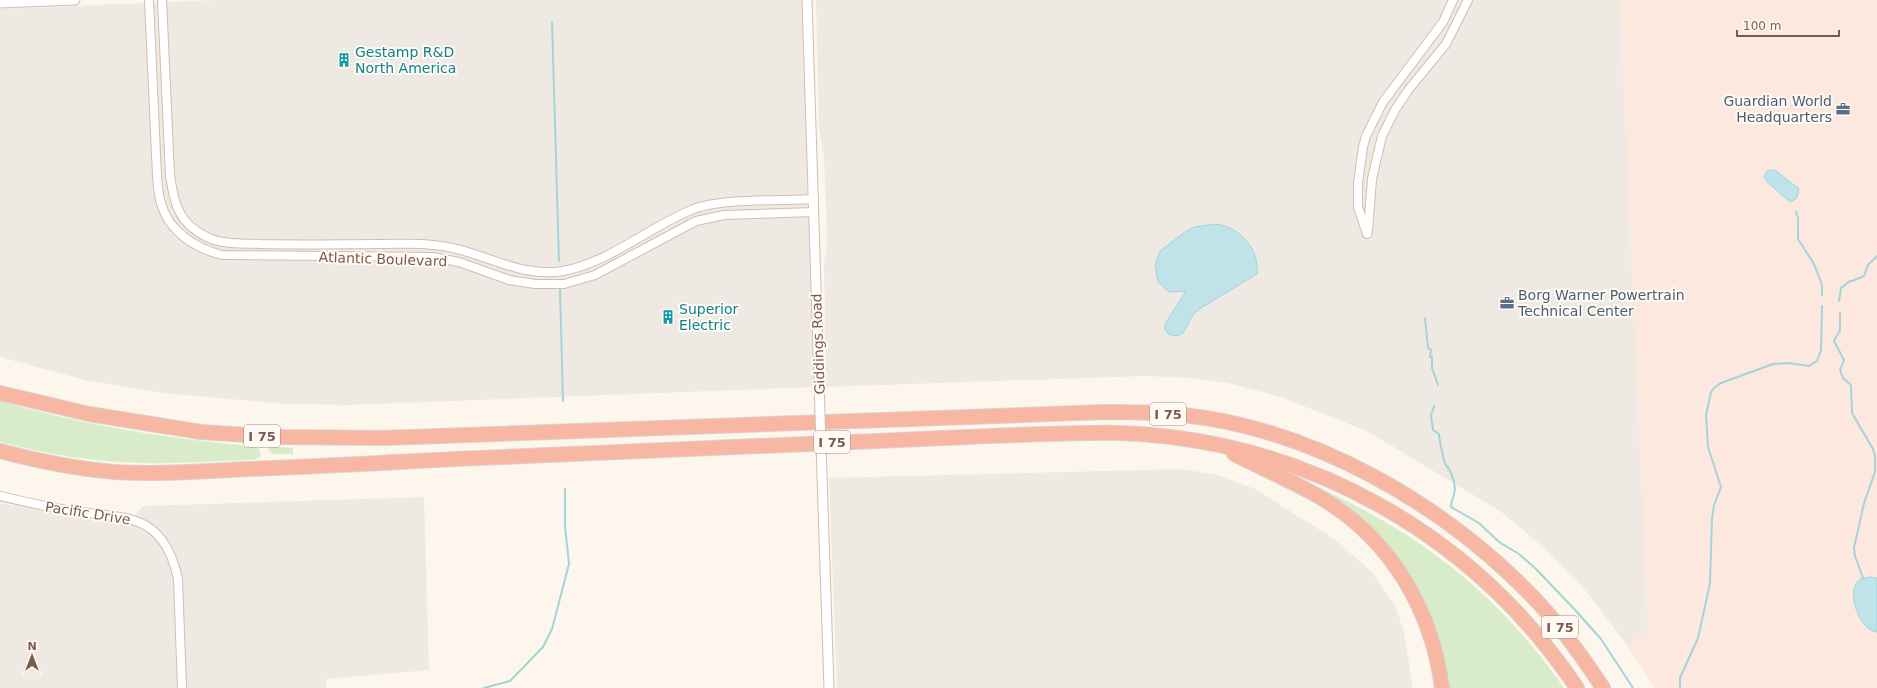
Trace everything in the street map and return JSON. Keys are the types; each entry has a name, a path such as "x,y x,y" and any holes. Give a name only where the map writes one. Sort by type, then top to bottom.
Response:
{"highway":[{"name":"I 75","path":"0,392 90,414 202,432 282,437 383,438 1105,412 1184,415 1225,422 1265,431 1342,461 1413,499 1454,526 1493,558 1534,598 1567,636 1603,688"},
{"name":"I 75","path":"0,451 56,465 118,472 219,471 600,452 1003,435 1117,432 1187,439 1249,452 1285,463 1334,482 1383,506 1424,532 1470,567 1505,599 1547,646 1577,688"},
{"path":"1214,444 1294,483 1325,500 1349,517 1376,543 1400,571 1422,612 1429,628 1438,658 1442,688"}],"street":[{"path":"0,3 75,0"},
{"name":"Atlantic Boulevard","path":"149,0 157,176 161,204 177,232 192,244 204,250 222,255 432,257 460,262 509,280 535,284 564,284 595,275 696,221 724,215 814,212"},
{"name":"Atlantic Boulevard","path":"162,0 170,174 173,200 187,223 199,233 224,243 433,244 463,249 513,267 536,272 562,271 591,263 692,209 723,203 814,199"},
{"name":"Giddings Road","path":"807,0 829,688"},
{"path":"1453,0 1443,22 1383,102 1366,136 1358,183 1358,207 1367,234 1371,209 1372,179 1382,136 1395,110 1409,89 1446,44 1468,0"},
{"name":"Pacific Drive","path":"0,496 72,511 122,516 146,526 156,533 169,551 175,564 178,579 182,688"}],"shaded area":[{"path":"217,0 801,0 808,133 815,387 348,405 286,404 162,393 85,380 0,357 0,9"},
{"path":"816,0 1620,0 1648,632 1627,645 1578,581 1535,540 1500,511 1369,432 1278,396 1227,383 1193,378 1145,376 824,387 824,264 827,246 827,232 824,157 819,130"},
{"path":"1620,0 1877,0 1877,688 1655,688 1627,645 1648,632"},
{"path":"1181,469 1218,475 1255,489 1334,539 1371,571 1396,607 1404,633 1413,688 837,688 829,478"},
{"path":"424,497 429,670 326,679 326,688 0,688 0,503 63,515 132,524 136,514 143,506"}],"green space":[{"path":"0,401 62,417 124,430 250,446 259,449 261,456 251,460 141,463 70,457 35,450 0,442"},
{"path":"271,446 293,448 293,454 272,454 268,450"},
{"path":"1313,485 1351,503 1387,523 1453,568 1483,594 1512,623 1539,654 1564,688 1446,688 1417,593 1312,487"}],"water":[{"path":"1775,170 1799,189 1797,198 1790,202 1768,183 1764,177 1767,171"},
{"path":"1216,224 1233,230 1247,241 1255,256 1257,274 1201,308 1193,315 1183,333 1177,336 1168,334 1165,329 1165,324 1186,291 1169,292 1158,282 1155,265 1160,251 1194,227"},
{"path":"1870,577 1877,578 1877,632 1871,630 1860,619 1854,602 1855,587 1858,581"}],"waterway":[{"path":"552,22 559,261"},
{"path":"1796,212 1798,218 1798,239 1814,264 1822,285 1822,295"},
{"path":"1839,301 1841,288 1850,281 1864,276 1868,265 1877,256"},
{"path":"560,290 563,401"},
{"path":"1680,688 1680,678 1698,638 1710,583 1712,519 1714,505 1721,487 1708,447 1706,415 1711,392 1721,383 1773,364 1788,363 1809,366 1817,361 1821,350 1822,306"},
{"path":"1840,313 1840,330 1834,341 1844,360 1840,370 1843,378 1851,385 1852,413 1873,449 1875,456 1875,472 1864,503 1854,548 1855,556 1863,578"},
{"path":"1425,318 1428,348 1431,350 1430,357 1432,357 1432,368 1438,385"},
{"path":"1434,406 1431,415 1433,430 1439,434 1444,460 1455,485 1451,507 1479,523 1499,542 1519,554 1536,569 1601,639 1633,688"},
{"path":"484,688 510,681 543,647 552,629 569,564 565,526 565,489"}],"place":[{"name":"Gestamp R&D North America","path":"344,60"},
{"name":"Guardian World Headquarters","path":"1843,109"},
{"name":"Borg Warner Powertrain Technical Center","path":"1507,303"},
{"name":"Superior Electric","path":"668,317"}]}
